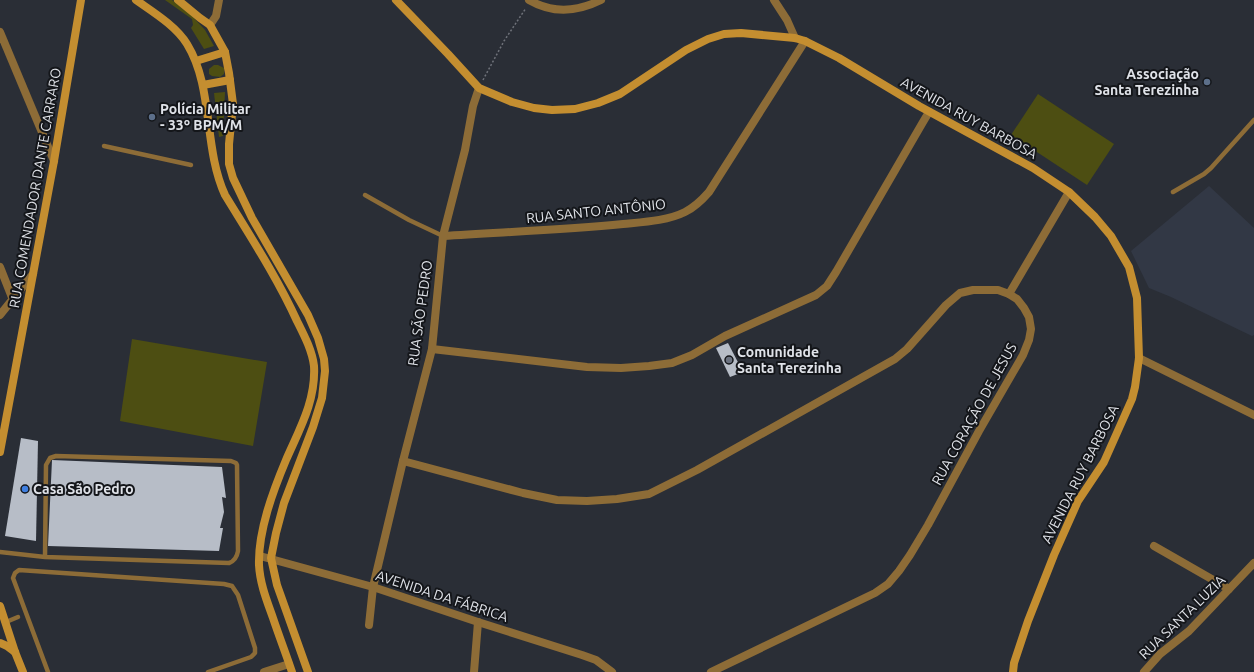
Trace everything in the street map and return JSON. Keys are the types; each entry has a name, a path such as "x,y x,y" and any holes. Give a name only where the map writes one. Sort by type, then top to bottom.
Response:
{"street":[{"name":"RUA COMENDADOR DANTE CARRARO","path":"0,452 54,161 81,0"},
{"path":"136,0 165,20 177,32 187,43 196,61 203,84 211,146 220,183 225,195 287,300 308,343 314,365 312,397 272,496 262,532 260,556 260,575 263,590 292,672"},
{"path":"178,0 210,25 225,52 233,104 229,144 229,164 233,178 252,218 308,315 318,338 324,359 325,371 322,398 313,427 284,503 270,558 277,584 308,672"},
{"path":"210,25 216,16 219,0"},
{"name":"AVENIDA RUY BARBOSA","path":"396,0 479,88 496,96 534,108 552,110 575,109 620,94 686,50 708,39 724,34 740,33 795,38 805,41 839,58 929,112 1033,168 1069,192 1095,217 1111,236 1128,267 1137,298 1139,358 1132,399 1104,462 1078,501 1031,614 1014,663 1013,672"},
{"path":"530,1 547,8 562,10 575,9 602,0"},
{"path":"774,0 787,20 795,38"},
{"path":"0,32 54,161"},
{"name":"RUA SANTO ANTÔNIO","path":"443,236 604,226 650,221 685,212 699,203 709,192 805,41"},
{"path":"196,61 225,52"},
{"path":"203,84 230,80"},
{"name":"RUA SÃO PEDRO","path":"369,626 373,587 402,461 432,350 443,236 465,150 473,106 479,88"},
{"path":"432,350 587,367 621,368 672,363 692,355 725,336 816,295 827,286 929,112"},
{"path":"402,461 524,494 557,500 610,500 649,494 697,470 895,359 907,349 946,304 960,293 973,290 998,290 1009,294 1069,192"},
{"path":"0,267 13,300"},
{"path":"0,315 33,274"},
{"name":"RUA CORAÇÃO DE JESUS","path":"711,672 875,593 888,584 899,571 928,525 979,431 1023,355 1029,340 1029,317 1017,299 1009,294"},
{"path":"1139,358 1254,415"},
{"path":"1154,546 1229,589"},
{"name":"AVENIDA DA FÁBRICA","path":"260,556 373,587 582,655 596,660 612,672"},
{"name":"RUA SANTA LUZIA","path":"1144,672 1160,654 1189,631 1254,563"},
{"path":"0,606 23,672"},
{"path":"474,672 478,622"},
{"path":"0,643 15,652"},
{"path":"264,672 289,664"}],"lane":[{"path":"1173,192 1207,171 1254,120"},
{"path":"104,146 191,165"},
{"path":"365,196 409,220 443,236"},
{"path":"0,552 45,557 222,563 232,562 238,551 237,464 233,462 215,461 56,456 50,458 46,465 45,557"},
{"path":"48,672 13,578 15,573 20,570 224,584 232,586 238,594 255,648 255,653 251,657 208,672"},
{"path":"6,622 18,617"}],"path":[{"path":"479,88 504,41 530,1"}],"shaded area":[{"path":"165,0 172,0 191,15 205,30 214,46 204,49 191,28 193,25 192,19"},
{"path":"214,65 224,68 224,74 220,77 209,74 209,69"},
{"path":"225,92 223,136 219,137 214,93"},
{"path":"1038,94 1114,144 1087,185 1011,135"},
{"path":"1209,186 1254,228 1254,335 1252,336 1149,288 1131,251"},
{"path":"132,339 267,362 253,446 120,421"}],"building":[{"name":"Comunidade Santa Terezinha","path":"728,343 743,372 730,377 716,348"},
{"name":"Casa São Pedro","path":"21,438 38,441 36,541 5,536"},
{"path":"52,460 222,467 226,498 222,497 224,512 220,528 223,528 219,551 48,546"}],"place":[{"name":"Associação Santa Terezinha","path":"1207,82"},
{"name":"Polícia Militar - 33º BPM/M","path":"152,117"},
{"name":"Comunidade Santa Terezinha","path":"729,360"},
{"name":"Casa São Pedro","path":"25,489"}]}
